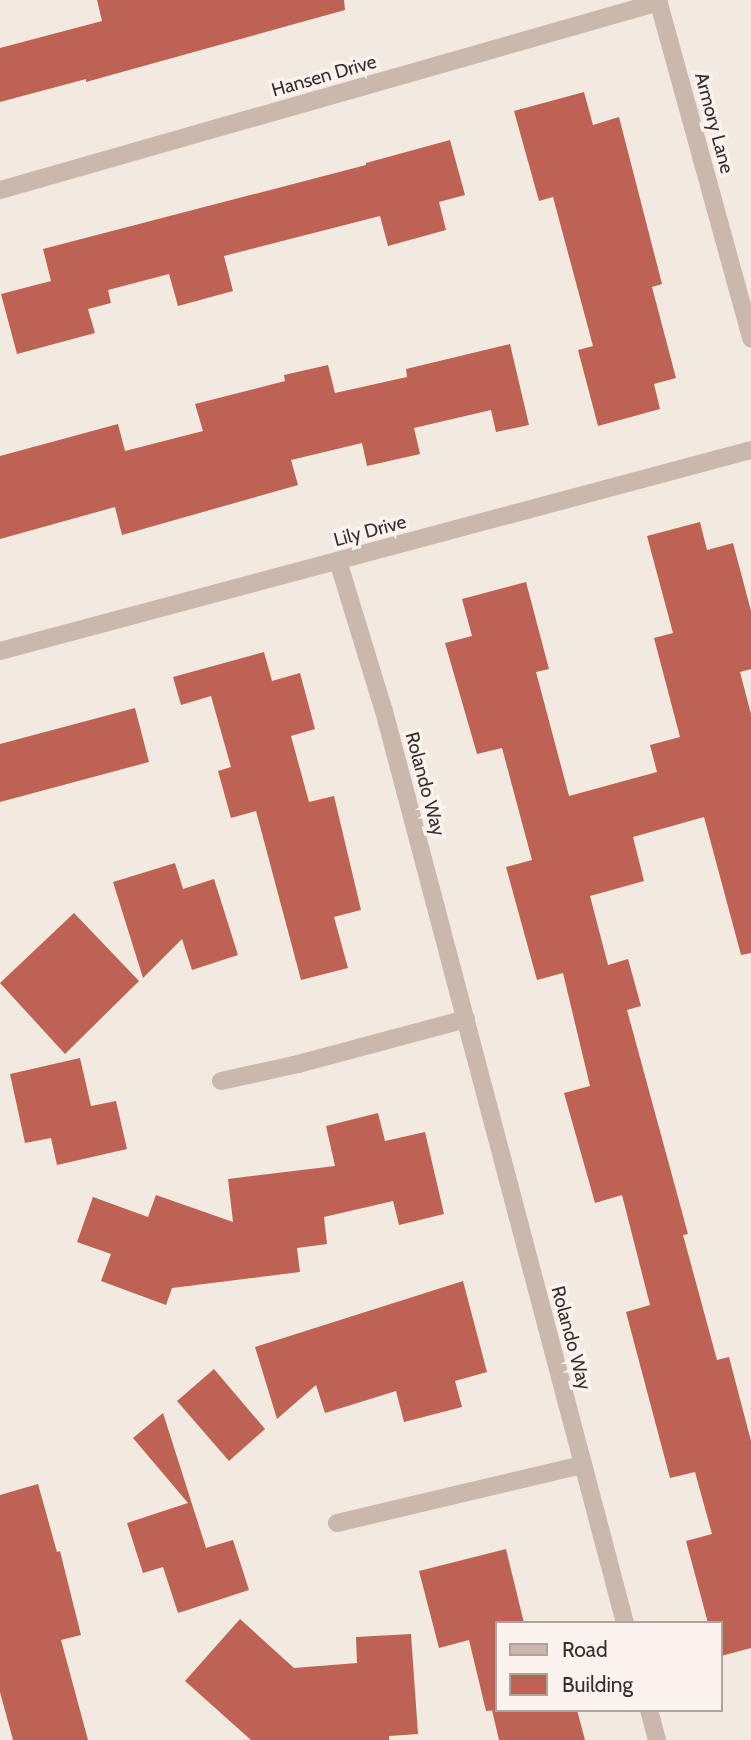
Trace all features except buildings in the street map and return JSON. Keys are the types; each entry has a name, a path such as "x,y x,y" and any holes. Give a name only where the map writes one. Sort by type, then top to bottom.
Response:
{"street":[{"name":"Hansen Drive","path":"0,190 659,1"},
{"name":"Armory Lane","path":"659,1 751,338"},
{"name":"Lily Drive","path":"0,651 751,450"},
{"name":"Rolando Way","path":"338,561 383,711 624,1621"},
{"path":"221,1081 299,1064 466,1019"},
{"path":"337,1523 583,1465"},
{"path":"650,1712 657,1740"}]}
